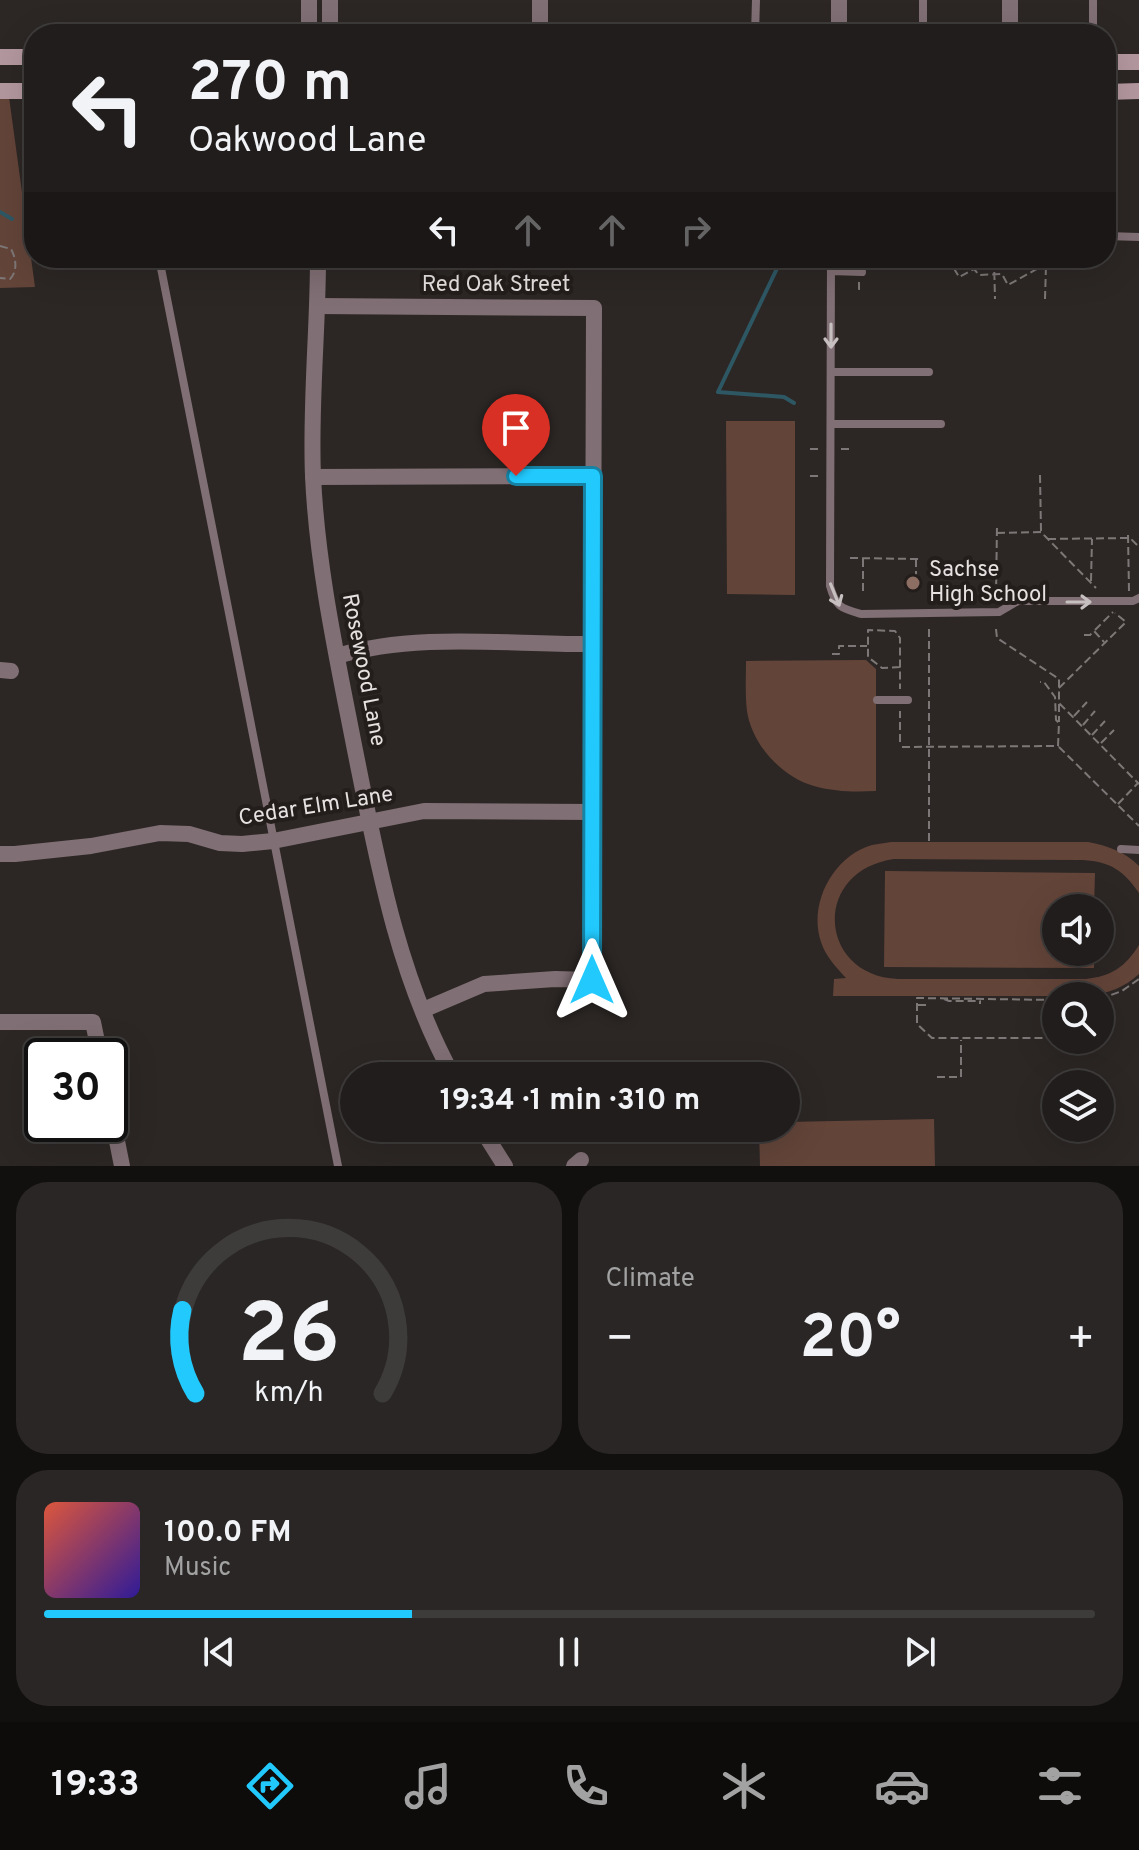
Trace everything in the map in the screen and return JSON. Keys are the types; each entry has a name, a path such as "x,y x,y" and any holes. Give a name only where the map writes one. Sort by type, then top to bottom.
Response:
{"main road":[{"path":"0,57 24,57"},
{"path":"1116,62 1139,62"},
{"path":"0,91 24,91"},
{"path":"1116,92 1139,91"}],"street":[{"path":"309,0 309,24"},
{"path":"330,0 330,24"},
{"path":"540,0 540,24"},
{"path":"839,0 839,24"},
{"path":"1010,0 1010,24"},
{"name":"Rosewood Lane","path":"318,268 313,477 321,566 385,897 423,1010 447,1062"},
{"name":"Red Oak Street","path":"318,306 594,308 592,980 484,984 423,1010"},
{"path":"313,477 593,476"},
{"path":"337,656 387,645 419,643 594,644"},
{"name":"Cedar Elm Lane","path":"0,854 91,846 160,833 189,834 220,843 273,841 424,811 593,812"},
{"path":"0,1022 93,1022 96,1038"},
{"path":"117,1142 122,1166"},
{"path":"490,1142 505,1166"}],"lane":[{"path":"755,24 756,0"},
{"path":"923,0 923,24"},
{"path":"1093,0 1093,24"},
{"path":"1116,236 1139,237"},
{"path":"161,268 338,1166"},
{"path":"860,272 831,271 830,586 834,599 842,609 861,614 999,612 1018,601 1133,601 1139,598"},
{"path":"831,372 929,372"},
{"path":"831,424 941,424"},
{"path":"877,700 904,700"},
{"path":"1121,849 1139,850"}],"path":[{"path":"0,246 11,249 16,269 10,279 0,278"},
{"path":"860,268 859,289 862,289"},
{"path":"954,268 959,278 974,269 979,275 1002,274 1008,285 1037,268"},
{"path":"994,268 995,299"},
{"path":"1045,299 1046,268"},
{"path":"810,449 823,449"},
{"path":"836,449 850,449"},
{"path":"1040,475 1041,532 1097,590"},
{"path":"996,596 997,525"},
{"path":"997,533 1041,532"},
{"path":"1047,539 1128,536 1139,547"},
{"path":"1128,536 1129,593"},
{"path":"1091,583 1092,538"},
{"path":"850,558 917,559 916,593"},
{"path":"863,558 863,593"},
{"path":"1059,688 1126,622 1112,611 1090,635 1084,635"},
{"path":"929,629 929,842"},
{"path":"996,629 997,638 1059,679 1058,746"},
{"path":"900,667 882,668 868,657 868,630 895,631 900,638 904,700 900,742"},
{"path":"1094,631 1105,642"},
{"path":"832,654 839,654 839,646 868,646"},
{"path":"1040,682 1044,682 1055,697 1056,720 1059,723"},
{"path":"1073,717 1087,702"},
{"path":"1059,703 1138,783 1117,805"},
{"path":"1082,726 1095,711"},
{"path":"1091,735 1105,721"},
{"path":"1100,744 1114,730"},
{"path":"902,747 1058,746 1139,826"},
{"path":"1114,994 1139,979"},
{"path":"1042,1000 917,998 917,1024 932,1038 1042,1038"},
{"path":"943,999 980,1001 980,1004"},
{"path":"917,1005 927,1005"},
{"path":"937,1077 961,1077 961,1038"}],"shaded area":[{"path":"0,97 9,97 24,207 24,268 32,268 35,287 0,288"},
{"path":"726,421 795,421 795,595 727,594"},
{"path":"866,660 876,669 876,791 830,789 802,782 770,758 755,736 746,705 746,661"},
{"path":"891,842 1088,842 1128,856 1139,866 1139,893 1116,869 1083,860 894,859 867,867 848,882 838,901 835,922 840,943 852,961 871,973 898,979 1086,979 1117,969 1139,945 1139,974 1114,989 1114,982 1042,982 1042,996 833,996 834,979 846,978 828,957 821,942 818,912 821,898 827,883 846,859 872,845"},
{"path":"885,871 1095,873 1094,894 1042,894 1042,966 1094,968 884,967"},
{"path":"934,1119 935,1166 760,1166 759,1142 800,1142 800,1122"}],"waterway":[{"path":"0,212 12,219"},
{"path":"777,268 718,392 784,397 794,403"}],"place":[{"name":"Sachse High School","path":"913,583"}],"route":[{"path":"516,476 593,476 592,980"}]}
